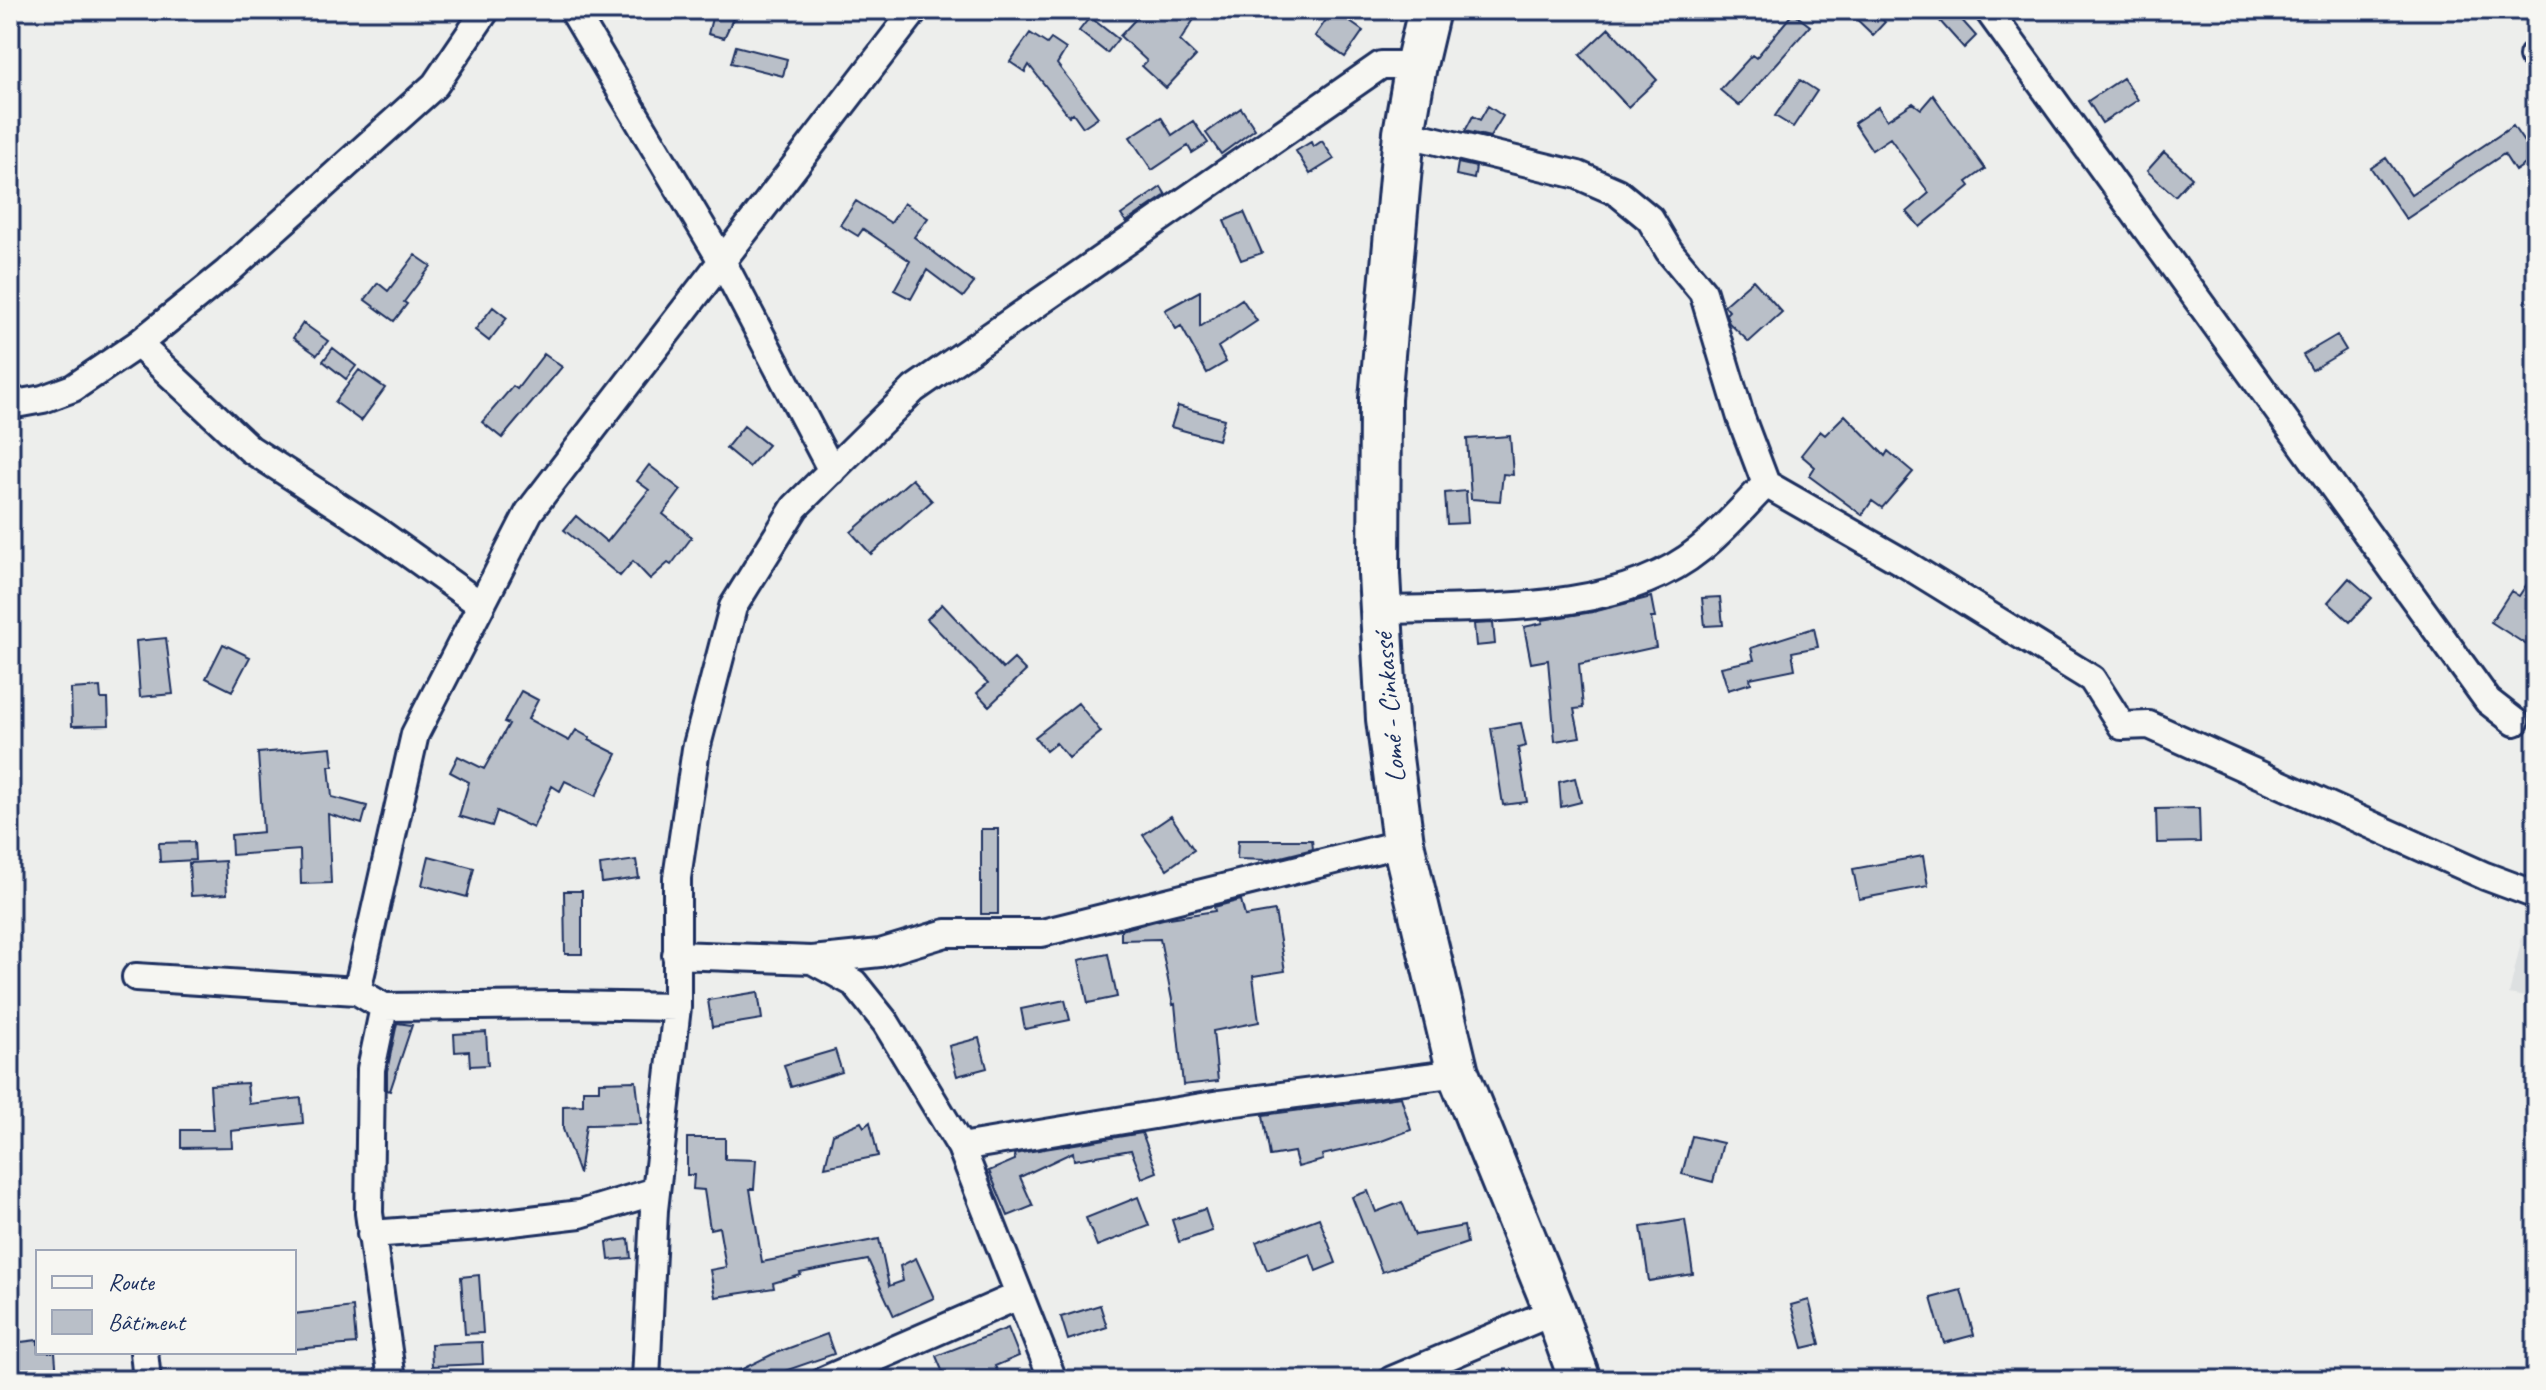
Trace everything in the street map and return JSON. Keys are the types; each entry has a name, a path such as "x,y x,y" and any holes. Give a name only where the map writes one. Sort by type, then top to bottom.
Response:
{"highway":[{"name":"Lomé - Cinkassé","path":"1429,10 1404,133 1380,399 1381,610 1387,719 1403,843 1458,1073 1580,1380"}],"street":[{"path":"10,405 43,399 73,388 138,344 227,272 435,85 486,10"},
{"path":"573,10 722,261 832,471"},
{"path":"357,991 415,734 529,512 915,10"},
{"path":"1988,10 2488,701 2515,722"},
{"path":"646,1380 656,1191 677,1007 677,878 696,749 733,607 795,507 914,389 1381,65 1416,65"},
{"path":"1404,133 1578,175 1617,192 1650,219 1669,251 1703,292 1736,403 1766,484 1904,563 2092,679 2122,726 2149,725 2485,876 2536,895"},
{"path":"138,344 250,449 377,531 481,605"},
{"path":"1381,610 1549,604 1645,582 1700,550 1766,484"},
{"path":"676,955 812,960 880,953 946,933 1042,933 1403,843"},
{"path":"812,960 854,983 886,1023 961,1147 1053,1380"},
{"path":"136,977 357,991 384,1007 677,1007"},
{"path":"384,1007 371,1069 369,1213 392,1380"},
{"path":"961,1147 1220,1104 1458,1073"},
{"path":"371,1234 480,1226 580,1214 656,1191"},
{"path":"825,1380 1018,1296"},
{"path":"1392,1380 1555,1311"},
{"path":"144,1354 147,1380"}],"shaded area":[{"path":"2536,877 2536,999 2509,994"}],"building":[{"path":"714,10 737,10 724,38 708,34"},
{"path":"1144,10 1200,10 1180,41 1196,56 1166,88 1142,66 1147,61 1120,36"},
{"path":"1333,10 1363,31 1345,57 1315,36"},
{"path":"1847,10 1872,10 1885,22 1873,35"},
{"path":"1930,10 1953,10 1976,36 1964,48"},
{"path":"1793,13 1810,26 1739,106 1720,90 1752,55 1756,58"},
{"path":"1090,17 1118,39 1107,53 1079,31"},
{"path":"1609,28 1657,80 1628,107 1580,55"},
{"path":"1030,33 1047,44 1051,39 1066,49 1057,64 1098,117 1083,127 1073,113 1069,116 1029,65 1025,72 1010,62"},
{"path":"736,46 787,59 783,76 731,63"},
{"path":"2123,78 2138,100 2102,123 2088,101"},
{"path":"1800,80 1817,91 1793,127 1775,116"},
{"path":"1933,95 1985,169 1967,182 1970,186 1920,227 1907,212 1929,193 1890,138 1872,150 1854,123 1878,107 1887,120 1913,103 1921,109"},
{"path":"1488,106 1503,116 1490,137 1465,131 1473,116 1480,120"},
{"path":"1241,108 1255,129 1221,154 1206,133"},
{"path":"1161,117 1172,135 1193,121 1208,143 1192,153 1188,146 1152,170 1130,137"},
{"path":"2513,126 2524,142 2536,134 2536,157 2515,171 2504,154 2406,219 2371,168 2386,158 2411,194"},
{"path":"1322,141 1334,159 1310,174 1296,151 1311,142 1313,147"},
{"path":"2164,152 2192,177 2175,196 2147,171"},
{"path":"1458,163 1476,167 1474,179 1456,175"},
{"path":"1161,187 1166,195 1126,222 1121,215"},
{"path":"856,201 891,223 904,203 928,218 914,237 974,283 963,297 927,270 911,299 894,290 910,261 863,229 858,236 840,225"},
{"path":"1244,212 1262,253 1241,260 1224,221"},
{"path":"415,255 431,266 394,321 365,300 378,283 388,291"},
{"path":"1753,280 1782,312 1749,342 1729,323 1726,314 1729,311 1724,305"},
{"path":"1200,291 1200,327 1242,299 1257,321 1218,347 1226,362 1207,373 1181,326 1176,329 1165,310"},
{"path":"493,307 507,318 489,341 475,330"},
{"path":"303,323 328,341 317,355 293,338"},
{"path":"2337,335 2346,350 2312,370 2303,355"},
{"path":"333,348 356,366 346,379 323,361"},
{"path":"544,354 562,367 502,438 482,422 513,386 517,389"},
{"path":"359,370 385,388 361,421 335,402"},
{"path":"1178,406 1224,419 1218,440 1171,427"},
{"path":"1845,415 1885,456 1888,451 1913,472 1882,508 1872,501 1862,515 1809,476 1815,467 1801,455 1820,431 1825,435"},
{"path":"744,426 768,445 749,467 726,448"},
{"path":"1510,436 1513,475 1503,474 1500,501 1471,499 1467,439"},
{"path":"649,465 681,490 663,514 692,537 671,565 668,563 650,579 633,561 620,576 564,530 576,516 607,542 649,490 637,481"},
{"path":"912,479 932,501 871,554 851,532"},
{"path":"1466,491 1468,523 1447,524 1445,493"},
{"path":"2536,570 2536,651 2491,622 2511,591 2519,596"},
{"path":"2349,578 2372,598 2350,622 2328,602"},
{"path":"1651,597 1656,647 1579,664 1583,708 1574,709 1580,737 1555,741 1548,660 1531,663 1524,627 1543,623 1542,620 1593,612"},
{"path":"1720,597 1723,625 1705,626 1702,598"},
{"path":"942,604 1003,669 1014,659 1026,671 989,706 977,693 988,683 927,619"},
{"path":"1493,623 1495,644 1476,646 1474,624"},
{"path":"1814,628 1818,647 1792,652 1795,669 1750,678 1751,683 1728,690 1721,667 1754,660 1751,648"},
{"path":"166,638 173,694 140,697 136,641"},
{"path":"223,644 250,657 232,691 206,678"},
{"path":"100,687 101,699 108,699 109,725 72,726 71,689"},
{"path":"521,691 538,700 528,719 569,741 576,730 617,754 596,796 565,781 560,791 552,786 533,828 497,811 492,826 459,816 469,782 450,772 458,756 484,769 509,724 504,722"},
{"path":"1078,703 1101,732 1069,758 1056,743 1046,751 1035,737"},
{"path":"1521,723 1526,746 1518,748 1527,802 1503,805 1491,728"},
{"path":"331,747 332,797 367,806 362,824 328,814 331,883 301,884 300,850 232,855 231,835 263,832 258,753"},
{"path":"1575,778 1581,802 1561,807 1559,782"},
{"path":"2199,808 2200,842 2157,843 2156,809"},
{"path":"1171,816 1194,850 1167,869 1143,835"},
{"path":"981,829 998,829 998,914 981,914"},
{"path":"1238,840 1312,840 1313,849 1269,860 1237,859"},
{"path":"194,842 195,860 160,862 159,843"},
{"path":"429,856 474,868 467,897 422,885"},
{"path":"1923,856 1928,886 1859,899 1853,869"},
{"path":"636,860 639,878 602,883 600,865"},
{"path":"225,861 227,894 191,896 189,863"},
{"path":"564,891 582,891 582,954 565,954"},
{"path":"1241,900 1245,916 1275,911 1285,971 1253,976 1259,1022 1213,1031 1218,1081 1183,1085 1175,1004 1160,939 1121,940 1121,930 1163,919 1215,911 1214,907"},
{"path":"1108,954 1117,997 1088,1003 1079,960"},
{"path":"758,992 762,1019 712,1027 708,1000"},
{"path":"1065,1000 1070,1020 1025,1029 1021,1009"},
{"path":"397,1023 412,1025 390,1091 387,1090 387,1071"},
{"path":"486,1032 488,1065 470,1066 469,1051 455,1052 454,1034"},
{"path":"979,1038 987,1068 957,1076 949,1046"},
{"path":"835,1050 842,1072 791,1087 784,1065"},
{"path":"636,1081 641,1124 586,1125 579,1174 563,1129 563,1106 583,1105 583,1090 599,1090 599,1082"},
{"path":"247,1083 249,1104 301,1098 303,1123 231,1131 232,1147 181,1148 181,1130 213,1130 210,1085"},
{"path":"1401,1097 1411,1130 1379,1142 1322,1155 1323,1160 1298,1167 1294,1152 1270,1156 1263,1115"},
{"path":"861,1122 864,1127 870,1122 878,1156 825,1167 833,1134"},
{"path":"1142,1133 1157,1172 1142,1178 1131,1150 1074,1160 1073,1152 1020,1177 1033,1206 1008,1216 989,1171 1015,1160 1014,1154"},
{"path":"1692,1136 1723,1143 1713,1182 1682,1174"},
{"path":"687,1138 725,1138 725,1159 756,1160 754,1189 750,1189 762,1262 879,1239 889,1286 903,1281 900,1266 916,1258 934,1298 894,1316 868,1260 800,1273 773,1283 774,1288 715,1297 710,1270 726,1267 719,1227 710,1229 704,1190 693,1189 694,1175 687,1175"},
{"path":"1368,1191 1376,1212 1402,1202 1415,1235 1464,1226 1467,1243 1382,1272 1352,1197"},
{"path":"1138,1197 1149,1226 1097,1246 1086,1218"},
{"path":"1205,1209 1212,1231 1179,1242 1172,1220"},
{"path":"1319,1218 1336,1263 1316,1271 1310,1254 1267,1270 1256,1242"},
{"path":"1685,1220 1693,1274 1649,1281 1641,1227"},
{"path":"629,1239 631,1258 609,1260 607,1242"},
{"path":"479,1275 483,1333 465,1334 461,1277"},
{"path":"1961,1290 1974,1335 1944,1343 1931,1298"},
{"path":"1809,1300 1820,1344 1803,1348 1791,1305"},
{"path":"1100,1305 1107,1327 1068,1340 1061,1317"},
{"path":"353,1307 356,1344 296,1349 296,1314"},
{"path":"1008,1328 1019,1356 995,1366 1002,1380 946,1380 936,1356"},
{"path":"827,1334 834,1354 759,1380 720,1380 773,1354"},
{"path":"36,1340 36,1354 55,1354 57,1377 17,1380 13,1343"},
{"path":"482,1342 483,1364 432,1366 431,1344"}]}
